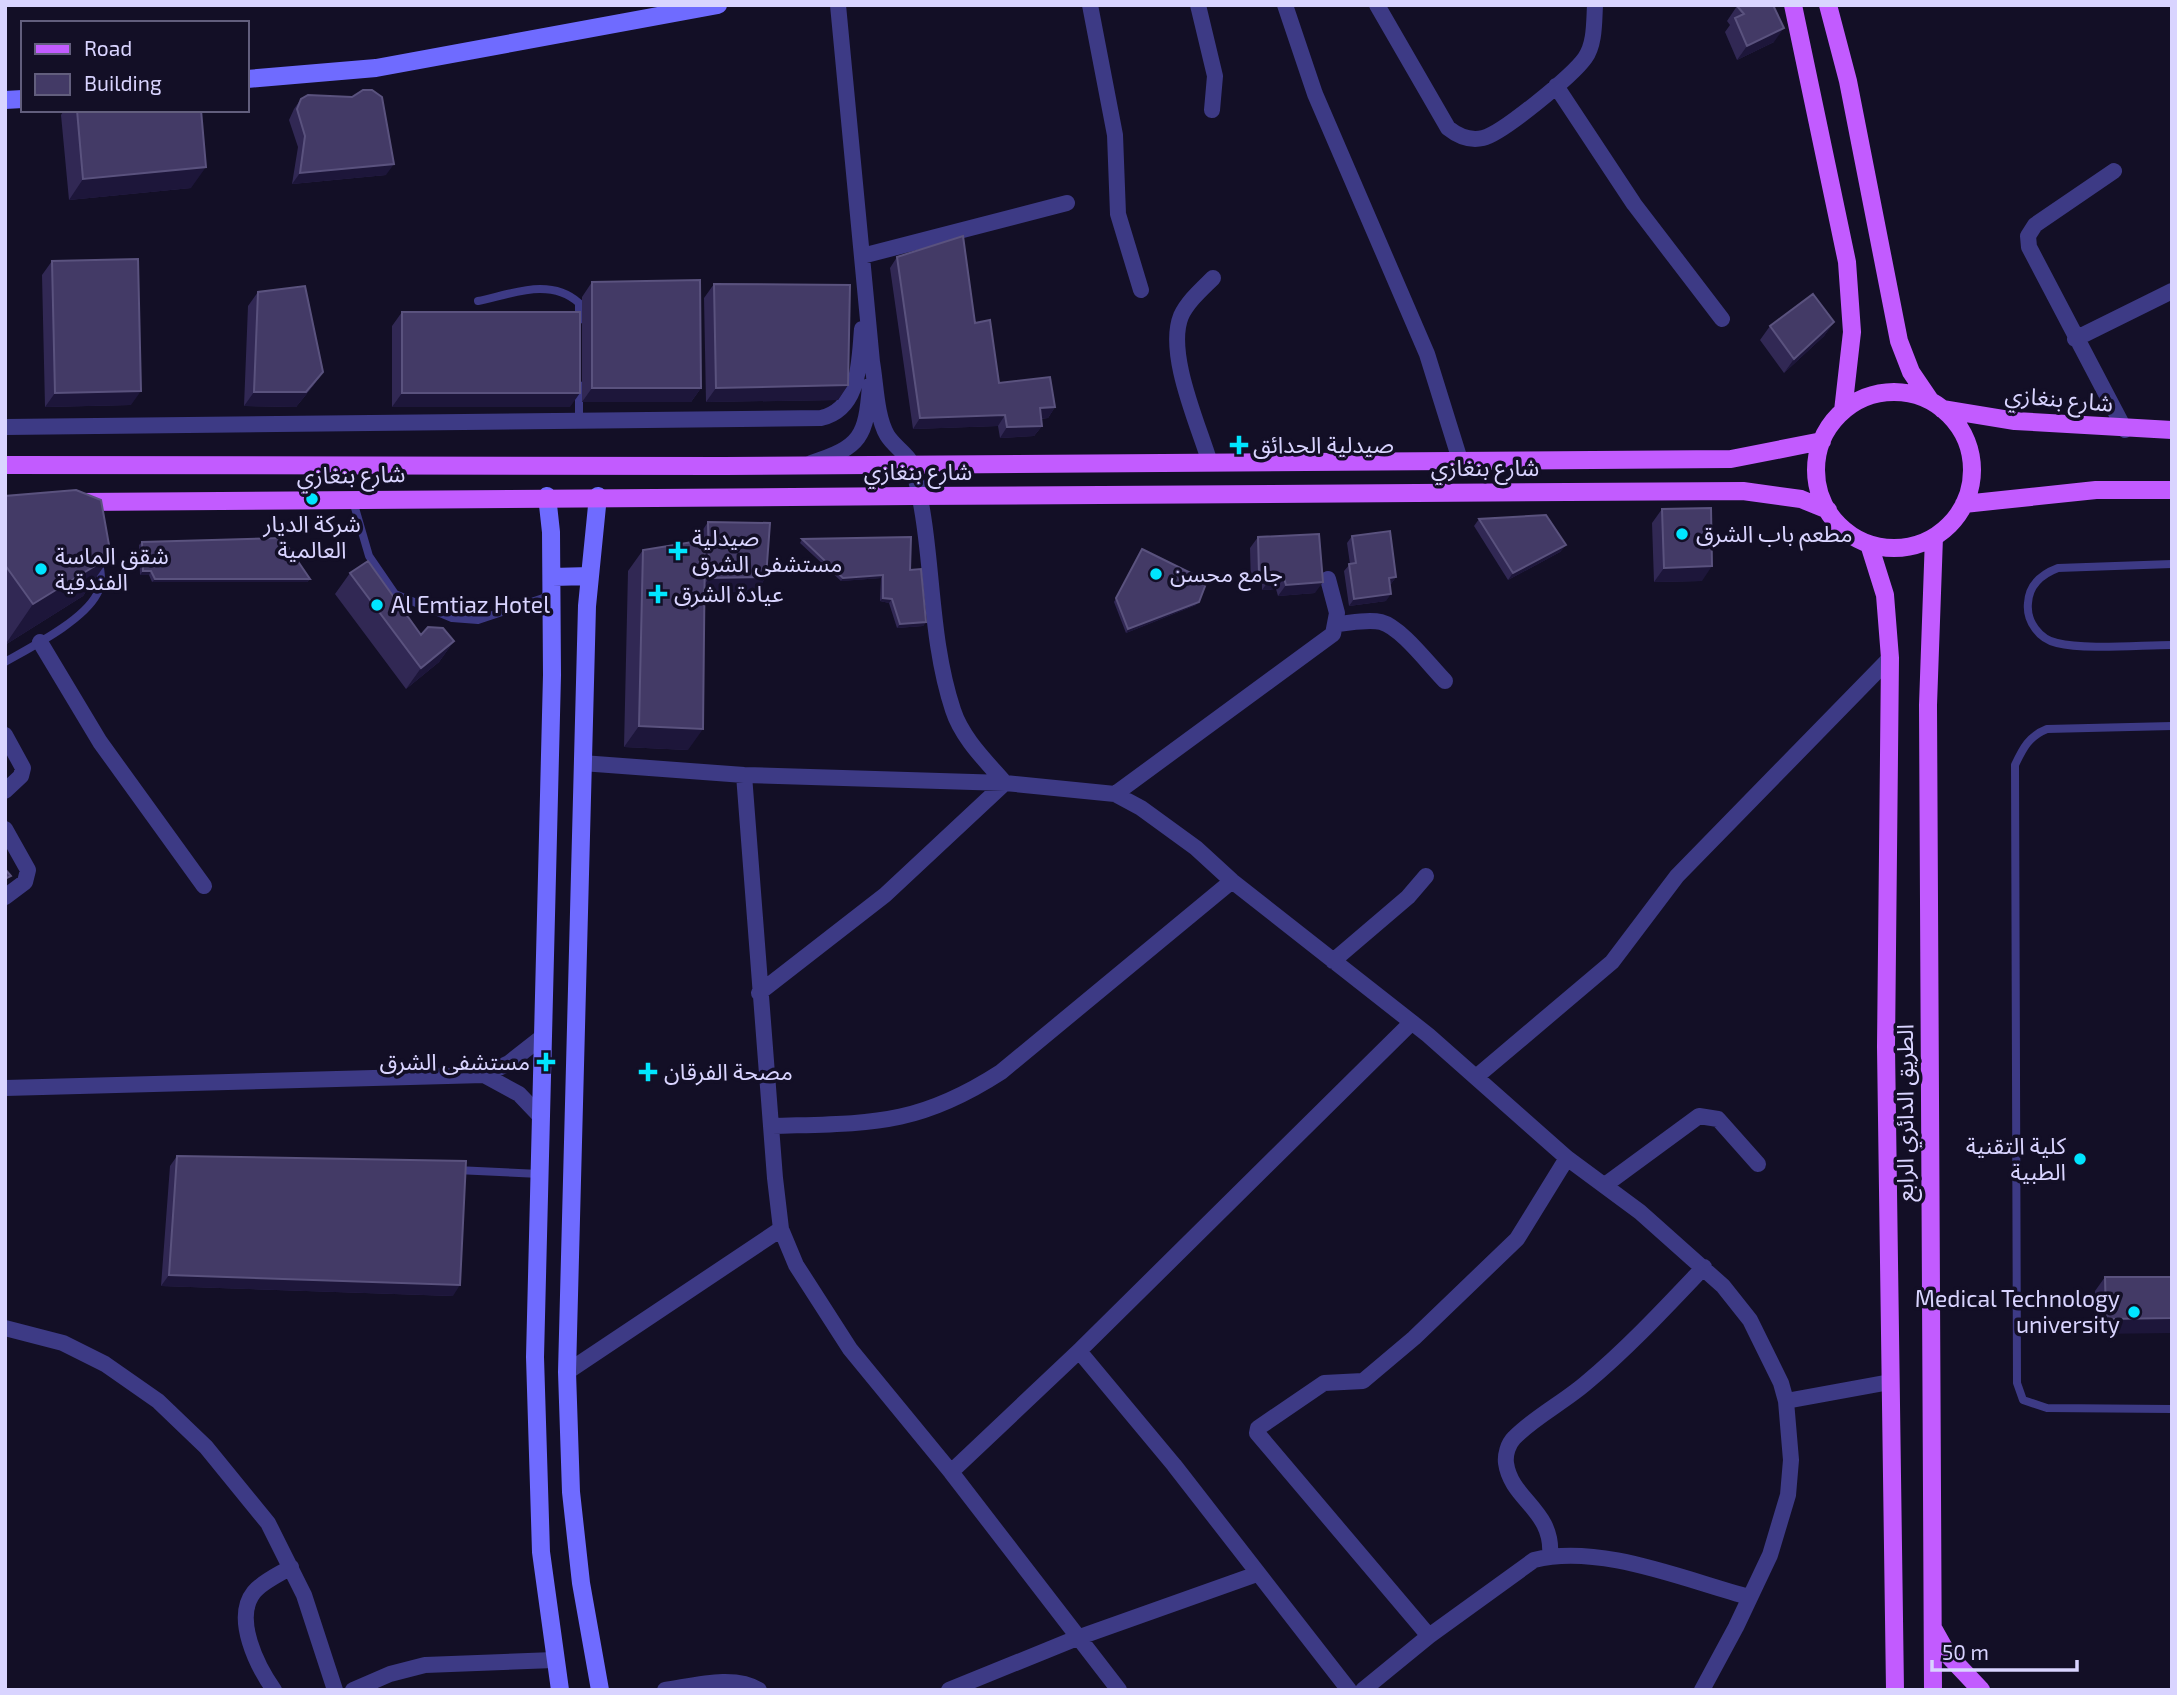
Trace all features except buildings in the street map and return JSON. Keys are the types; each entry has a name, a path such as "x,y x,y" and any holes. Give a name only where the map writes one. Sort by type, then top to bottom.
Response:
{"main road":[{"path":"248,79 376,68 718,5"},
{"path":"1793,5 1847,262 1853,332 1843,411"},
{"path":"1828,5 1848,81 1899,341 1911,372 1936,405 1962,432 1969,449 1972,468 1964,503 1946,528 1934,537 1895,548 1869,544 1845,531 1828,510 1817,477 1822,441 1843,411 1858,401 1885,393 1912,394 1936,405"},
{"name":"شارع بنغازي","path":"1936,405 2015,421 2125,430 2172,430"},
{"name":"شارع بنغازي","path":"5,465 806,465 1209,460 1731,459 1822,441"},
{"path":"1964,503 2084,491 2172,490"},
{"name":"شارع بنغازي","path":"59,503 547,496 920,497 1743,491 1801,499 1828,510"},
{"path":"547,496 552,595 535,1357 541,1552 560,1690"},
{"path":"598,496 590,576 582,763 567,1372 571,1492 581,1583 600,1690"},
{"name":"الطريق الدائري الرابع","path":"1933,1690 1928,705 1934,537"},
{"name":"الطريق الدائري الرابع","path":"1869,544 1885,595 1890,658 1886,1047 1895,1690"},
{"path":"552,576 590,576"},
{"path":"1932,1626 1948,1655 1981,1690"}],"street":[{"path":"838,5 872,362 886,434 912,464 920,497 939,648 953,711 972,745 1005,783"},
{"path":"1090,5 1115,135 1118,214 1140,290"},
{"path":"1198,5 1215,76 1212,110"},
{"path":"1285,5 1315,94 1427,354 1460,460"},
{"path":"1377,5 1448,128 1459,136 1485,138 1556,86 1585,58 1593,33 1595,5"},
{"path":"1556,86 1634,204 1722,319"},
{"path":"2114,171 2035,225 2028,236 2029,247 2125,430"},
{"path":"862,256 1067,202"},
{"path":"1209,460 1184,380 1178,331 1181,316 1189,303 1213,278"},
{"path":"5,427 579,421 832,415 847,404 853,386 866,285"},
{"path":"2075,339 2172,291"},
{"path":"806,465 852,447 863,433 872,362"},
{"path":"1115,794 1333,634 1337,624 1328,579"},
{"path":"1337,624 1367,621 1383,623 1396,631 1446,681"},
{"path":"40,642 100,742 204,886"},
{"path":"1476,1077 1612,962 1677,876 1890,658"},
{"path":"5,735 23,768 21,776 5,791"},
{"path":"582,763 744,775 1005,783 1115,794 1141,808 1196,848 1232,881 1410,1024 1428,1035 1567,1158 1605,1185 1704,1267 1750,1320 1776,1372 1786,1401 1791,1460 1788,1495 1770,1555 1702,1690"},
{"path":"744,775 759,993 781,1229 796,1265 849,1349 951,1472 1119,1690"},
{"path":"759,993 885,895 1005,783"},
{"path":"5,829 28,870 25,882 5,897"},
{"path":"1333,961 1408,897 1426,876"},
{"path":"772,1126 868,1123 906,1117 962,1097 1001,1072 1232,881"},
{"path":"951,1472 1079,1351 1410,1024"},
{"path":"5,1088 484,1075 509,1063 542,1037"},
{"path":"484,1075 519,1094 540,1116"},
{"path":"1605,1185 1699,1116 1718,1119 1758,1164"},
{"path":"1429,1636 1257,1433 1258,1428 1324,1382 1363,1381 1414,1338 1517,1239 1567,1158"},
{"path":"567,1372 781,1229"},
{"path":"1550,1556 1551,1539 1546,1524 1517,1485 1506,1464 1507,1448 1513,1438 1596,1375 1704,1267"},
{"path":"5,1328 63,1343 105,1364 158,1401 206,1447 268,1523 304,1595 335,1690"},
{"path":"1079,1351 1174,1465 1256,1574 1349,1690"},
{"path":"1786,1401 1890,1382"},
{"path":"1363,1690 1429,1636 1534,1560 1550,1556 1602,1557 1749,1597"},
{"path":"274,1690 245,1622 248,1603 255,1590 291,1567"},
{"path":"949,1690 1077,1638 1256,1574"},
{"path":"353,1690 390,1674 425,1665 554,1660"},
{"path":"665,1690 732,1683 748,1683 758,1690"}],"lane":[{"path":"478,300 544,287 567,292 579,303 579,329"},
{"path":"579,369 579,421"},
{"path":"352,499 369,556 395,594 452,618 478,620 552,595"},
{"path":"5,662 40,642 79,614 97,594 101,578 97,555"},
{"path":"2172,564 2058,568 2034,584 2027,603 2028,614 2038,633 2057,643 2172,645"},
{"path":"2172,726 2047,729 2035,734 2023,747 2015,765 2017,1383 2023,1400 2047,1408 2172,1409"},
{"path":"449,1170 540,1174"}],"place":[{"name":"صيدلية الحدائق","path":"1239,445"},
{"name":"شركة الديار العالمية","path":"312,499"},
{"name":"مطعم باب الشرق","path":"1682,534"},
{"name":"صيدلية مستشفى الشرق","path":"678,551"},
{"name":"شقق الماسة الفندقية","path":"41,569"},
{"name":"جامع محسن","path":"1156,574"},
{"name":"عيادة الشرق","path":"658,594"},
{"name":"Al Emtiaz Hotel","path":"377,605"},
{"name":"مستشفى الشرق","path":"546,1062"},
{"name":"مصحة الفرقان","path":"648,1072"},
{"name":"كلية التقنية الطبية","path":"2080,1159"},
{"name":"Medical Technology university","path":"2134,1312"}]}
